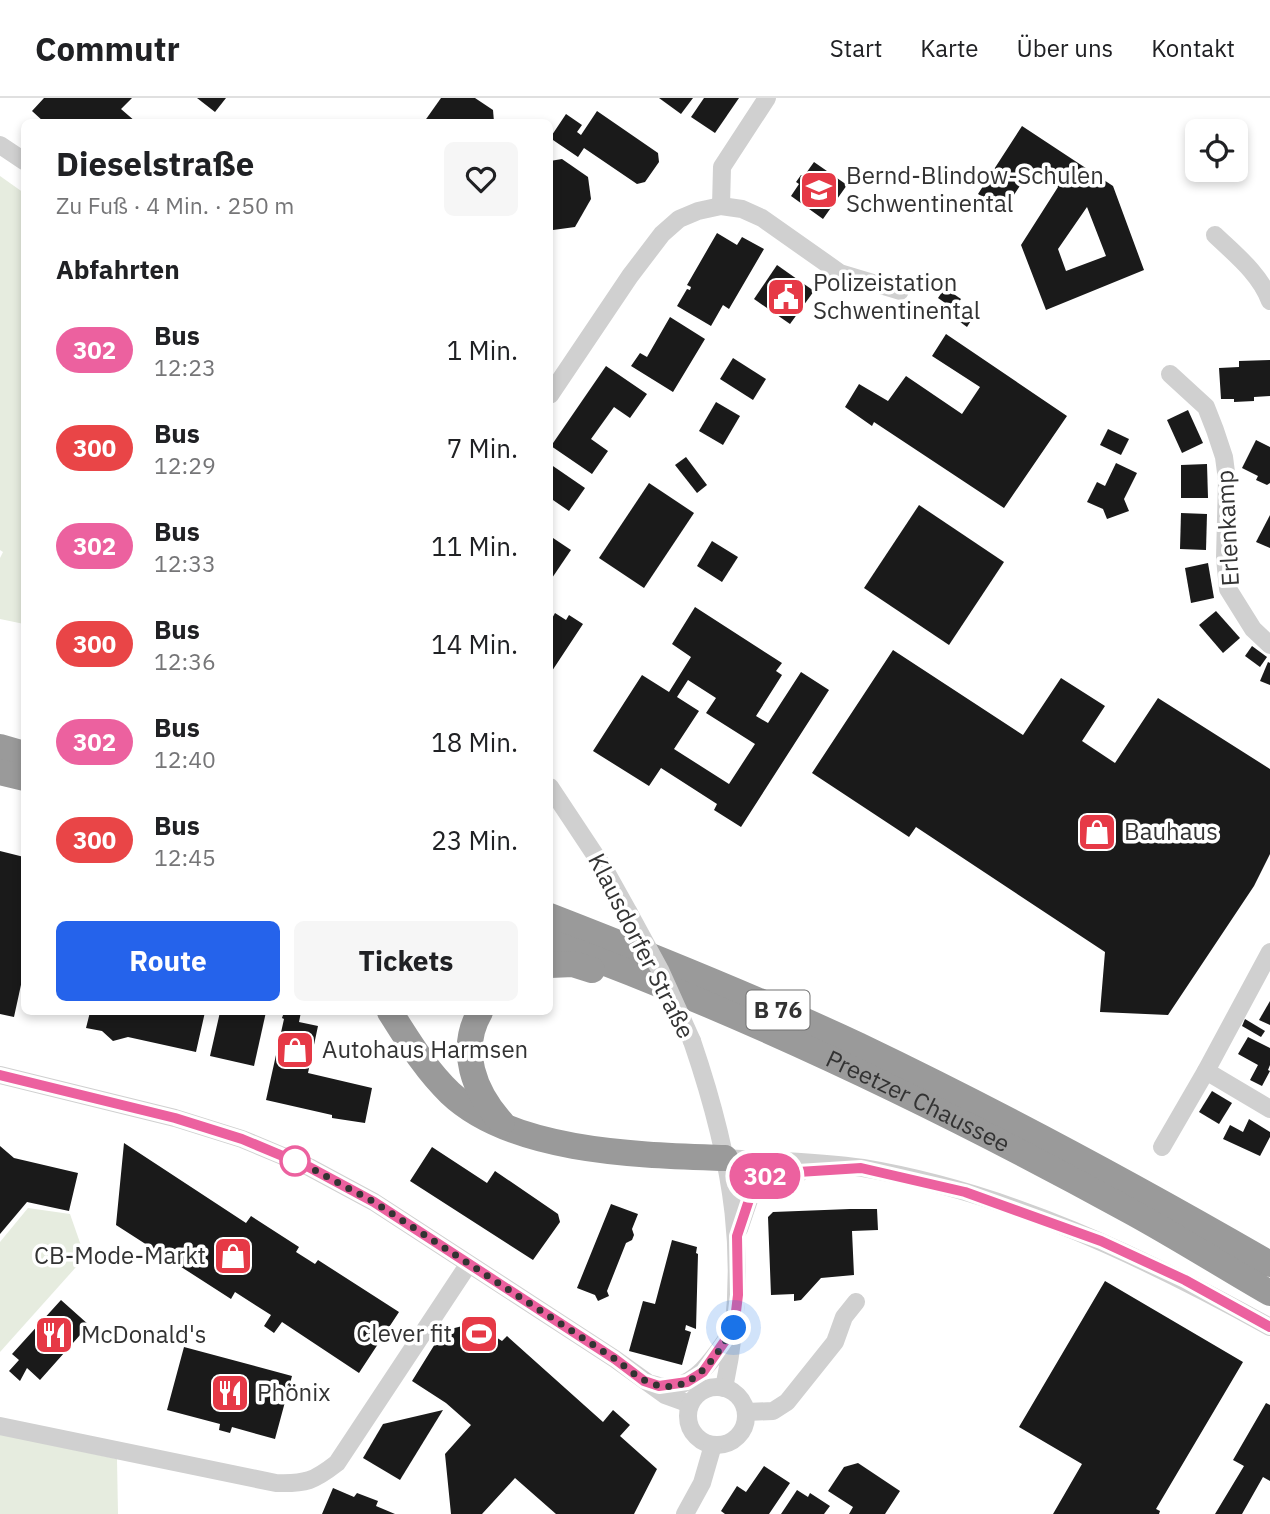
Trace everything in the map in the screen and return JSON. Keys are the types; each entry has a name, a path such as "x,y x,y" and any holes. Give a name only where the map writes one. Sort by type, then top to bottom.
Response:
{"highway":[{"path":"0,740 21,742"},
{"path":"0,747 21,753"},
{"path":"0,772 21,777"},
{"name":"Preetzer Chaussee","path":"553,917 637,950 856,1045 1051,1142 1270,1264"},
{"name":"Preetzer Chaussee","path":"553,943 829,1058 993,1138 1131,1211 1270,1293"},
{"name":"B 76","path":"553,965 573,964 643,979"},
{"path":"392,1015 421,1060 452,1095 474,1112 505,1126 534,1137 577,1146 725,1158"},
{"path":"479,1015 470,1041 470,1065 479,1092 505,1126"}],"street":[{"path":"720,206 722,167 767,98"},
{"path":"0,145 21,159"},
{"path":"553,392 630,276 662,234 679,219 698,211 720,206 742,209 762,218 840,273 900,291"},
{"path":"1215,235 1244,262 1265,288 1270,301"},
{"name":"Erlenkamp","path":"1170,374 1206,407 1215,430 1224,457 1227,480 1228,589 1253,629 1270,645"},
{"name":"Klausdorfer Straße","path":"553,792 605,870 660,970 692,1041 710,1094 725,1158 737,1236 738,1295 724,1388"},
{"path":"1162,1147 1270,952"},
{"path":"1206,1071 1270,1109"},
{"path":"0,1075 175,1118 265,1148 309,1167 374,1202 615,1359 665,1395 690,1404"},
{"path":"725,1158 861,1168 965,1192 1101,1241 1185,1280 1270,1327"},
{"name":"Klausdorfer Straße","path":"737,1236 754,1185 767,1174 861,1168"},
{"path":"0,1426 276,1483 303,1483 321,1475 337,1463 468,1265"},
{"path":"746,1412 773,1411 787,1402 835,1342 844,1317 856,1302"},
{"path":"644,1381 659,1386 687,1382 703,1372 734,1328"},
{"path":"724,1388 734,1393 742,1401 746,1412 741,1432 733,1440 723,1444 713,1445 702,1441 689,1425 690,1404 704,1390 724,1388"},
{"path":"685,1514 702,1483 713,1445"}],"shaded area":[{"path":"0,176 21,191 21,623 0,619 0,558 3,552 0,550"},
{"path":"28,1208 70,1214 85,1257 0,1352 0,1242"},
{"path":"0,1434 117,1459 118,1514 0,1514"}],"building":[{"path":"44,98 132,98 121,109 133,119 41,119 32,111"},
{"path":"197,98 226,98 215,112"},
{"path":"441,98 475,98 493,110 494,119 426,119"},
{"path":"659,98 693,98 681,114"},
{"path":"704,98 739,98 715,133 691,117"},
{"path":"597,111 658,153 659,162 645,182 637,184 584,148 578,157 553,140 553,134 566,114 582,125 577,132 581,135"},
{"path":"1022,126 1113,186 1144,270 1046,310 1021,245 1058,187 1031,169 1004,210 978,194","holes":["1087,207 1106,256 1066,271 1058,249"]},
{"path":"562,159 588,177 591,199 575,227 553,230 553,160"},
{"name":"Bernd-Blindow-Schulen Schwentinental","path":"814,162 847,185 823,219 791,196 799,184 796,182"},
{"path":"717,233 737,245 742,237 764,249 729,309 723,305 711,326 677,306 687,289 690,290 691,287 687,285"},
{"path":"777,265 814,291 790,324 754,299"},
{"path":"945,288 961,299 954,309 938,298"},
{"path":"957,309 972,319 967,327 952,316"},
{"path":"670,317 705,339 673,392 631,366 640,353 647,357"},
{"path":"946,334 1067,416 1004,508 874,422 872,426 845,407 859,384 888,401 906,376 962,414 980,387 932,356"},
{"path":"733,358 766,379 753,400 720,379"},
{"path":"1270,360 1270,396 1254,397 1254,401 1234,402 1234,399 1221,399 1219,368 1239,367 1239,361"},
{"path":"606,366 647,394 630,418 614,407 591,439 608,451 592,474 553,447 553,443"},
{"path":"716,402 740,416 723,445 699,431"},
{"path":"1188,410 1203,443 1182,453 1167,420"},
{"path":"1108,429 1129,439 1121,455 1100,445"},
{"path":"1256,440 1270,447 1270,483 1267,485 1256,480 1258,476 1242,468"},
{"path":"686,457 707,485 697,493 675,465"},
{"path":"1116,463 1137,473 1124,499 1129,511 1107,519 1103,509 1087,502 1097,482 1105,486"},
{"path":"1207,464 1208,498 1181,498 1181,465"},
{"path":"553,466 585,488 569,511 553,500"},
{"path":"649,483 694,513 644,588 599,558"},
{"path":"919,505 1004,562 949,645 864,588"},
{"path":"1181,513 1207,514 1206,550 1180,549"},
{"path":"1270,515 1270,548 1256,542"},
{"path":"553,538 571,550 553,577"},
{"path":"712,541 738,557 722,582 697,566"},
{"path":"1208,563 1214,598 1191,603 1185,568"},
{"path":"695,607 782,663 776,671 782,675 756,716 768,723 801,672 829,690 741,827 714,810 717,804 661,768 649,786 593,751 642,675 669,692 691,657 672,644","holes":["688,680 716,698 706,713 755,744 729,784 674,749 699,711 677,697"]},
{"path":"1216,611 1240,638 1223,653 1199,625"},
{"path":"555,613 566,620 569,615 583,624 553,669"},
{"path":"1252,646 1267,657 1260,667 1245,656"},
{"name":"Bauhaus","path":"893,650 1023,735 1061,678 1105,706 1082,741 1115,763 1158,698 1270,769 1270,854 1254,886 1168,1015 1100,1012 1105,952 916,827 909,837 812,773"},
{"path":"1268,662 1270,663 1270,685 1260,681"},
{"path":"0,851 21,856 21,985 14,1017 0,1014"},
{"path":"1270,1001 1270,1025 1259,1020"},
{"path":"89,1015 204,1015 196,1052 128,1037 113,1041 102,1031 86,1028"},
{"path":"219,1015 265,1015 254,1066 210,1056"},
{"name":"Autohaus Harmsen","path":"283,1015 300,1015 299,1022 318,1026 308,1073 372,1088 365,1123 332,1118 332,1115 266,1100 284,1019"},
{"path":"1245,1019 1265,1031 1261,1037 1242,1026"},
{"path":"1248,1037 1270,1048 1270,1071 1262,1086 1250,1080 1258,1065 1238,1054"},
{"path":"1212,1091 1232,1103 1219,1124 1199,1112"},
{"path":"1249,1119 1270,1132 1260,1156 1223,1139 1230,1125 1243,1132"},
{"name":"CB-Mode-Markt","path":"124,1143 246,1223 251,1216 299,1247 296,1252 315,1264 318,1260 399,1312 359,1373 282,1322 274,1333 264,1326 271,1315 235,1292 231,1299 116,1225"},
{"path":"0,1146 14,1158 78,1173 69,1211 27,1202 0,1234"},
{"path":"432,1147 487,1183 495,1171 558,1214 560,1222 533,1260 410,1181"},
{"path":"611,1204 638,1214 632,1229 632,1240 626,1243 607,1291 609,1296 598,1301 595,1295 577,1288"},
{"path":"877,1209 878,1230 852,1231 854,1275 821,1278 801,1300 794,1301 794,1294 771,1295 768,1217 773,1212"},
{"path":"672,1240 697,1247 698,1254 696,1329 686,1325 685,1330 691,1332 682,1365 629,1351 643,1301 655,1304"},
{"path":"1105,1281 1243,1362 1156,1509 1160,1511 1159,1514 1053,1514 1082,1464 1019,1427"},
{"name":"McDonald's","path":"61,1300 89,1325 40,1380 27,1368 20,1381 9,1371 19,1360 12,1354"},
{"path":"474,1323 502,1341 507,1336 603,1422 613,1410 630,1425 620,1436 657,1469 634,1514 556,1514 515,1478 482,1514 451,1514 445,1454 471,1425 446,1403 412,1381 443,1331"},
{"name":"Phönix","path":"184,1347 292,1376 275,1439 232,1427 230,1433 219,1430 220,1424 167,1410"},
{"path":"1266,1403 1270,1405 1270,1481 1263,1477 1242,1514 1215,1514 1244,1466 1233,1460"},
{"path":"443,1410 400,1480 363,1458 383,1424"},
{"path":"858,1463 900,1491 885,1514 849,1514 853,1507 828,1491 844,1467"},
{"path":"764,1466 790,1483 769,1514 725,1514 721,1511 737,1486 746,1492"},
{"path":"333,1488 354,1497 357,1493 378,1501 376,1506 395,1514 322,1514"},
{"path":"797,1490 808,1497 810,1493 830,1506 824,1514 781,1514"}],"bus line":[{"name":"302","path":"0,1075 175,1118 242,1139 309,1167 374,1202 615,1359 644,1381 659,1386 687,1382 703,1372 734,1328 738,1295 737,1236 748,1197 754,1185 767,1174 861,1168 965,1192 1101,1241 1185,1280 1270,1327"}],"place":[{"name":"Bernd-Blindow-Schulen Schwentinental","path":"819,190"},
{"name":"Polizeistation Schwentinental","path":"786,297"},
{"name":"Bauhaus","path":"1097,832"},
{"name":"Autohaus Harmsen","path":"295,1050"},
{"name":"CB-Mode-Markt","path":"233,1256"},
{"name":"Clever fit","path":"479,1334"},
{"name":"McDonald's","path":"54,1335"},
{"name":"Phönix","path":"230,1393"}],"route":[{"path":"295,1161 288,1158 374,1202 615,1359 644,1381 659,1386 687,1382 703,1372 734,1328"}]}
